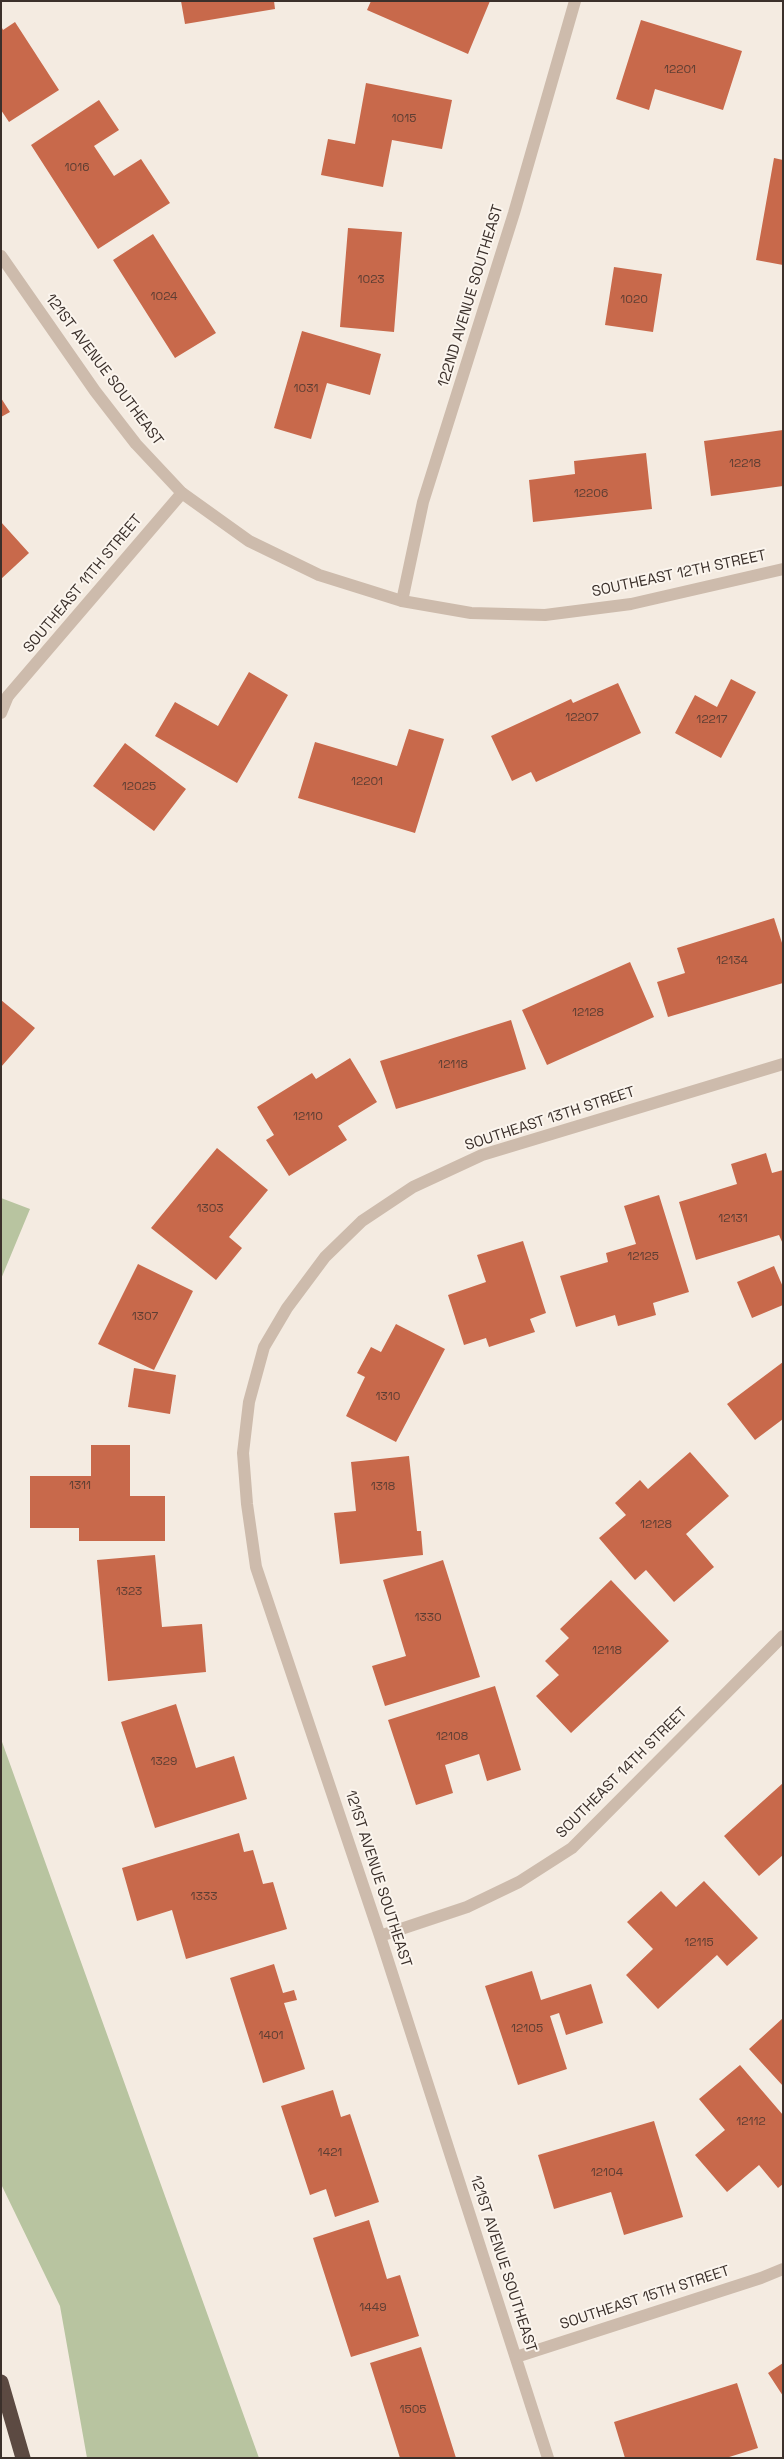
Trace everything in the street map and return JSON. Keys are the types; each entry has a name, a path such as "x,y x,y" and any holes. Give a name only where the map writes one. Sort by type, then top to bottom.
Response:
{"highway":[{"path":"1,2382 23,2458"}],"street":[{"name":"122ND AVENUE SOUTHEAST","path":"402,601 423,502 514,213 575,1"},
{"name":"121ST AVENUE SOUTHEAST","path":"1,256 136,444 182,493 249,541 319,574 402,601"},
{"name":"SOUTHEAST 11TH STREET","path":"1,712 8,696 182,493"},
{"name":"SOUTHEAST 12TH STREET","path":"402,601 471,613 545,615 631,604 783,569"},
{"name":"SOUTHEAST 13TH STREET","path":"287,1308 326,1257 362,1220 413,1187 482,1155 783,1064"},
{"name":"121ST AVENUE SOUTHEAST","path":"287,1308 264,1347 249,1402 243,1453 247,1504 256,1567 380,1936 548,2458"},
{"name":"SOUTHEAST 14TH STREET","path":"380,1936 467,1907 519,1882 572,1848 783,1636"},
{"name":"SOUTHEAST 15TH STREET","path":"516,2357 752,2281 783,2269"}],"green space":[{"path":"1,1198 30,1209 1,1279"},
{"path":"1,1739 259,2458 87,2458 60,2306 1,2184"}],"building":[{"path":"181,1 274,1 275,9 185,24"},
{"path":"371,1 490,1 468,54 367,10"},
{"path":"641,20 742,51 723,110 655,89 649,110 616,99"},
{"path":"15,22 59,90 9,122 1,110 1,26 3,30"},
{"path":"366,83 452,100 442,149 392,140 383,187 321,175 328,139 355,144"},
{"path":"99,100 119,130 94,146 114,176 141,159 170,203 98,249 31,145"},
{"path":"774,158 783,160 783,265 756,260"},
{"path":"348,228 402,232 394,332 340,327"},
{"path":"153,234 216,333 175,358 113,260"},
{"path":"614,267 662,274 653,332 605,325"},
{"path":"302,331 381,354 370,395 327,383 311,439 274,428"},
{"path":"1,398 10,412 1,417"},
{"path":"783,430 783,486 711,496 704,441"},
{"path":"646,453 652,509 533,522 529,480 575,474 574,461"},
{"path":"1,522 29,553 1,579"},
{"path":"249,672 288,695 237,783 155,736 175,702 218,726"},
{"path":"731,679 756,692 721,758 675,733 695,695 717,707"},
{"path":"618,683 641,733 536,782 531,772 512,781 491,736 571,699 573,703"},
{"path":"409,729 444,739 415,833 298,798 315,742 397,766"},
{"path":"125,743 186,789 154,831 93,786"},
{"path":"774,918 783,946 783,983 668,1017 657,982 685,973 677,948"},
{"path":"630,962 654,1017 547,1065 522,1010"},
{"path":"1,1000 35,1028 1,1067"},
{"path":"511,1020 526,1069 396,1109 380,1061"},
{"path":"350,1058 377,1102 338,1126 347,1140 289,1176 266,1140 274,1135 257,1107 312,1073 316,1079"},
{"path":"217,1148 268,1190 229,1237 242,1248 216,1280 151,1228"},
{"path":"766,1153 772,1173 783,1170 783,1244 779,1235 696,1260 679,1202 737,1184 731,1164"},
{"path":"659,1195 689,1292 653,1303 656,1315 618,1326 615,1315 576,1327 560,1276 608,1262 606,1253 636,1244 624,1206"},
{"path":"523,1241 546,1313 530,1319 535,1332 489,1347 486,1338 464,1345 448,1295 486,1282 477,1255"},
{"path":"138,1264 193,1291 154,1370 98,1344"},
{"path":"774,1266 783,1287 783,1305 752,1318 737,1282"},
{"path":"396,1324 445,1349 396,1442 346,1416 365,1377 357,1373 371,1347 381,1352"},
{"path":"783,1362 783,1419 755,1440 727,1404"},
{"path":"134,1368 176,1375 170,1414 128,1407"},
{"path":"91,1445 130,1445 130,1496 165,1496 165,1541 79,1541 79,1528 30,1528 30,1476 91,1476"},
{"path":"690,1452 729,1496 686,1534 714,1567 674,1602 646,1570 635,1580 599,1538 626,1515 615,1503 640,1480 648,1489"},
{"path":"409,1456 417,1531 421,1531 423,1555 340,1564 334,1513 356,1511 351,1462"},
{"path":"155,1555 162,1627 202,1624 206,1672 108,1681 97,1560"},
{"path":"443,1560 480,1677 385,1706 372,1666 406,1656 383,1580"},
{"path":"611,1580 669,1641 571,1733 536,1696 559,1675 545,1661 569,1638 560,1629"},
{"path":"495,1686 521,1770 487,1781 479,1754 445,1765 453,1793 416,1805 388,1720"},
{"path":"176,1704 196,1768 234,1756 247,1799 155,1828 121,1722"},
{"path":"783,1783 783,1855 759,1876 724,1836"},
{"path":"239,1833 244,1852 253,1850 263,1884 273,1882 287,1929 186,1959 172,1910 137,1921 122,1868"},
{"path":"704,1881 758,1938 727,1966 717,1955 658,2009 626,1975 653,1949 627,1922 661,1891 676,1907"},
{"path":"274,1964 283,1993 294,1990 297,2000 284,2003 305,2069 263,2083 230,1978"},
{"path":"532,1971 541,2000 591,1984 603,2023 566,2035 559,2013 550,2016 567,2069 518,2085 485,1986"},
{"path":"783,2018 783,2086 749,2049"},
{"path":"740,2065 783,2115 783,2184 778,2188 759,2165 727,2192 695,2155 725,2130 699,2099"},
{"path":"333,2090 341,2117 350,2114 379,2202 335,2217 326,2189 310,2195 281,2106"},
{"path":"654,2121 683,2217 624,2235 611,2192 554,2209 538,2155"},
{"path":"369,2220 387,2279 400,2275 419,2336 351,2357 313,2238"},
{"path":"421,2347 456,2458 400,2458 370,2363"},
{"path":"783,2363 783,2396 768,2373"},
{"path":"737,2383 758,2448 726,2458 625,2458 614,2422"}]}
